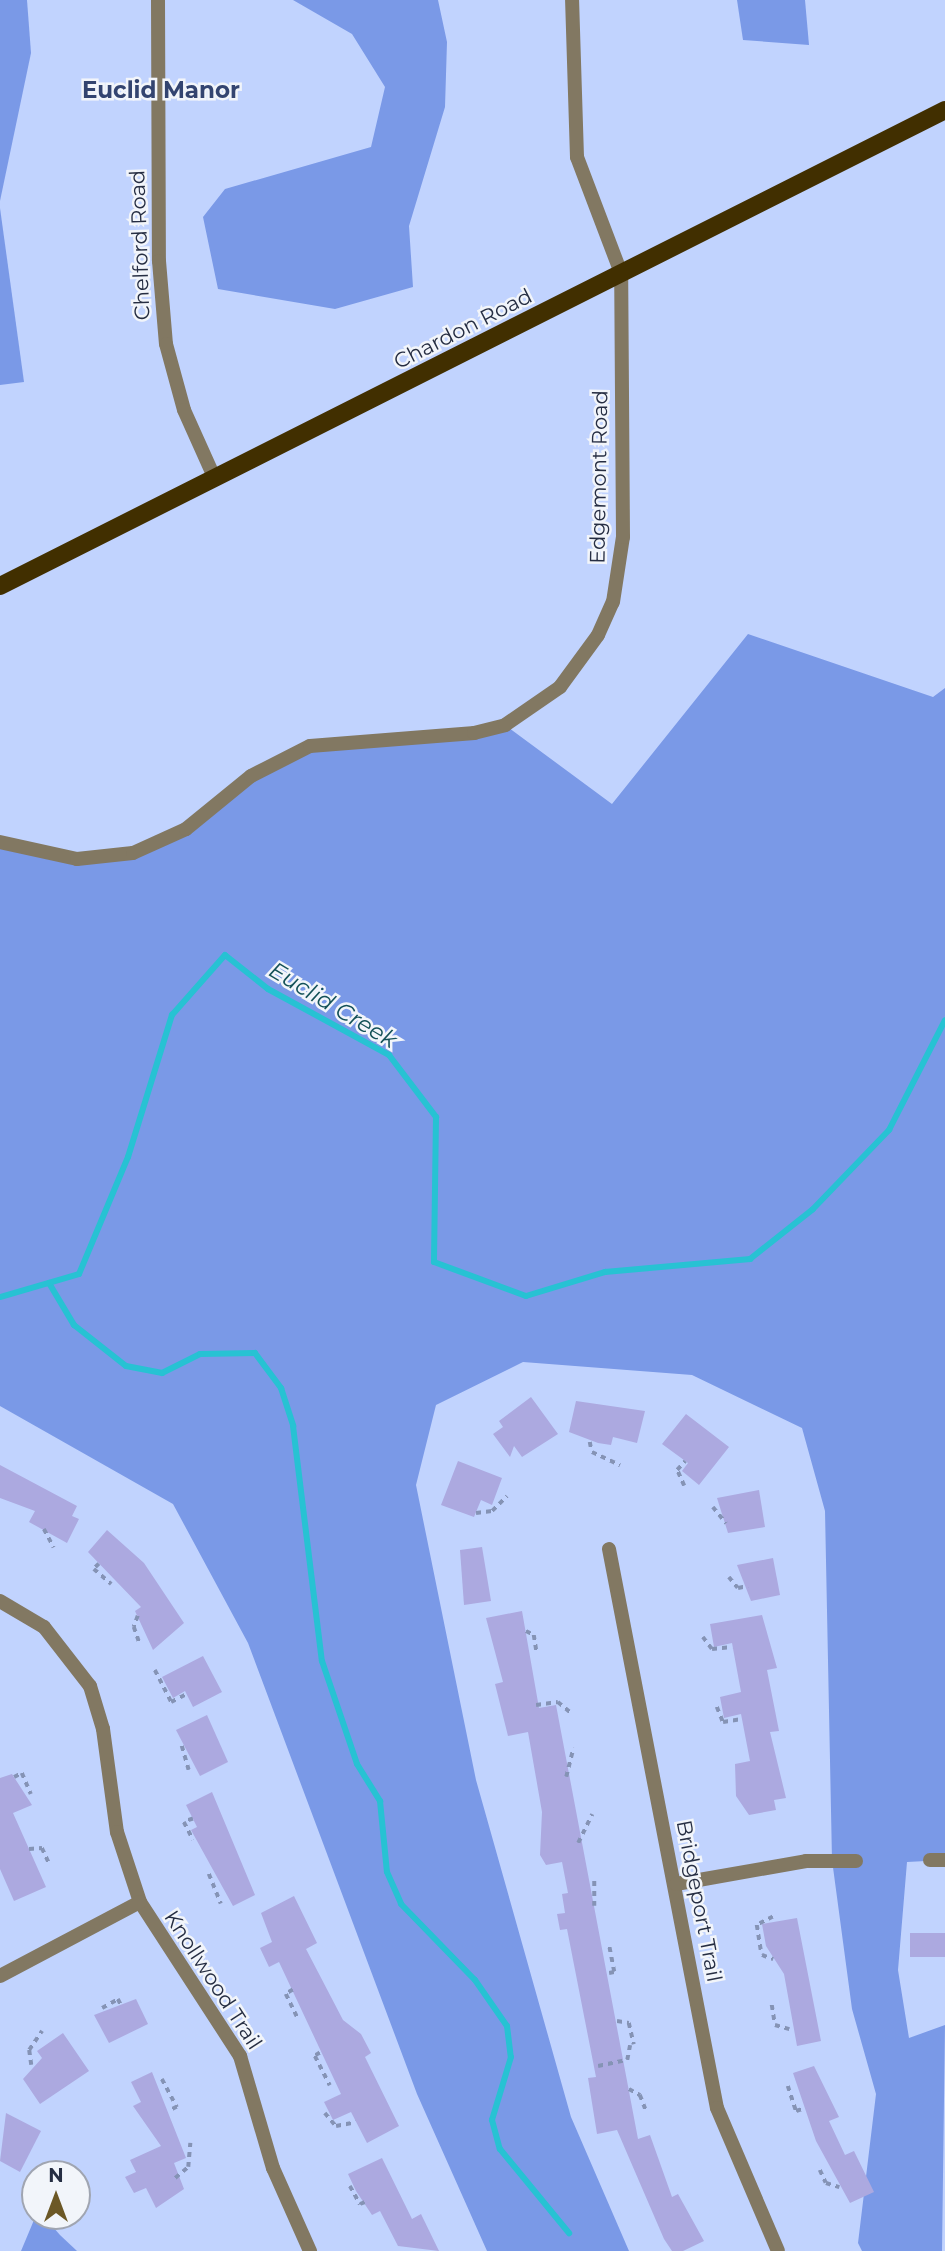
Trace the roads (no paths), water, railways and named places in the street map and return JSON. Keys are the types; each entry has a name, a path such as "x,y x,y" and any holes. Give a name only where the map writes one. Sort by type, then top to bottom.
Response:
{"main road":[{"name":"Chardon Road","path":"0,586 945,110"}],"street":[{"name":"Chelford Road","path":"158,0 159,261 166,344 184,410 215,479"},
{"path":"572,0 577,157 621,273"},
{"name":"Edgemont Road","path":"0,842 64,858 133,853 186,829 251,776 299,751 342,740 474,733 536,708 560,687 598,635 620,567 621,273"},
{"name":"Bridgeport Trail","path":"609,1549 676,1884 717,2108 778,2251"},
{"name":"Knollwood Trail","path":"0,1601 44,1627 90,1686 103,1729 117,1832 140,1902 240,2056 273,2168 310,2251"},
{"path":"676,1884 806,1861 856,1861"},
{"path":"0,1976 140,1902"}],"waterway":[{"name":"Euclid Creek","path":"0,1297 79,1274 128,1157 172,1015 225,955 268,989 389,1055 436,1117 434,1262 526,1296 605,1272 750,1259 813,1209 889,1130 945,1020"},
{"path":"49,1283 74,1325 126,1366 162,1373 200,1354 255,1353 281,1388 293,1426 322,1661 357,1764 380,1801 387,1872 401,1904 475,1980 507,2026 511,2057 492,2120 500,2149 569,2233"}],"district":[{"name":"Euclid Manor","path":"161,90"}]}
